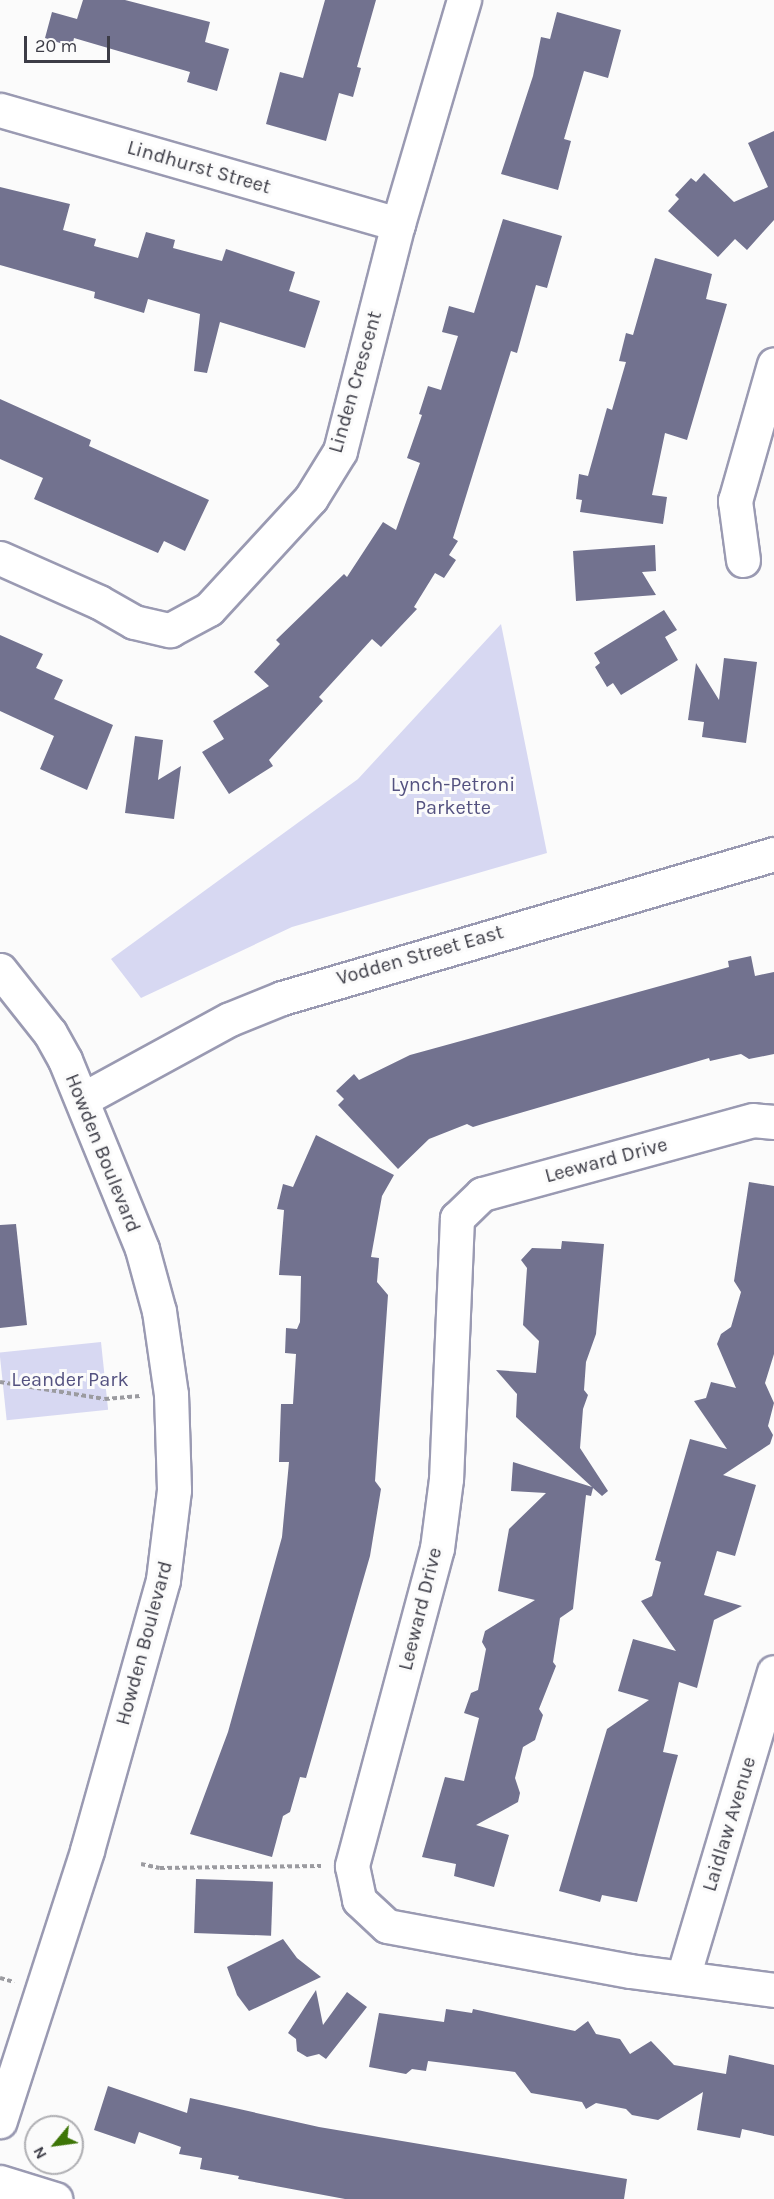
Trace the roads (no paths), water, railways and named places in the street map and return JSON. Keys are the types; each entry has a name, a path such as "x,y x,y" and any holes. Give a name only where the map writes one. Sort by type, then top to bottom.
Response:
{"street":[{"name":"Linden Crescent","path":"0,558 99,602 134,622 170,630 209,609 311,498 340,451 398,224 464,0"},
{"name":"Lindhurst Street","path":"0,110 398,224"},
{"path":"742,560 735,501 774,364"},
{"name":"Vodden Street East","path":"83,1099 230,1019 282,998 774,854"},
{"name":"Howden Boulevard","path":"0,970 50,1033 83,1099 142,1249 159,1311 171,1395 174,1490 166,1567 87,1851 0,2121"},
{"name":"Leeward Drive","path":"774,1122 753,1120 482,1194 457,1218 446,1479 437,1548 352,1866 359,1900 387,1926 630,1971 774,1990"},
{"name":"Laidlaw Avenue","path":"683,1977 774,1672"},
{"path":"0,2182 55,2199"}],"park label":[{"name":"Lynch-Petroni Parkette","path":"453,796"},
{"name":"Leander Park","path":"70,1379"}]}
